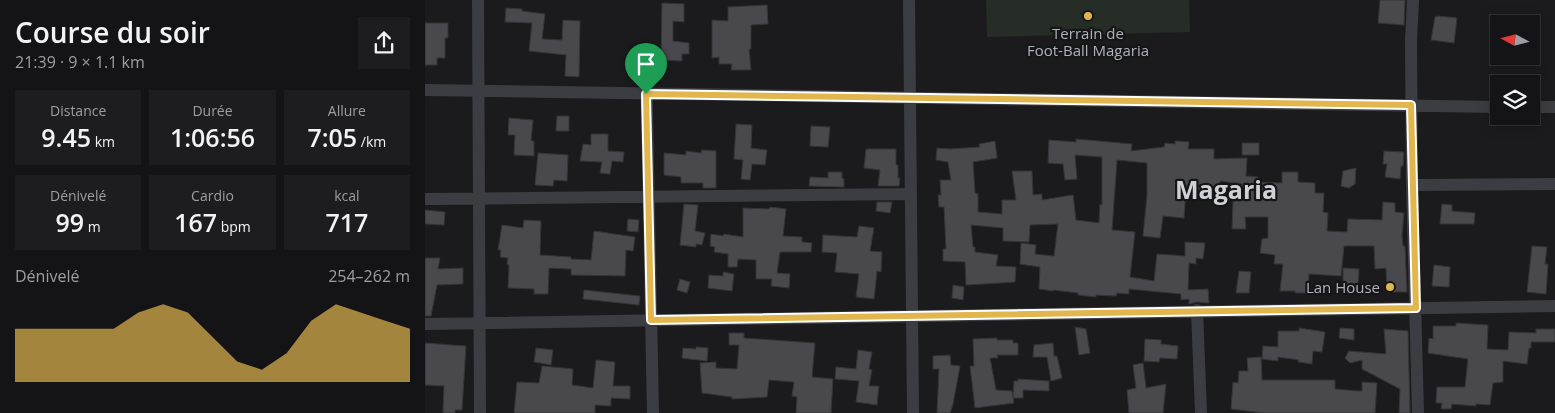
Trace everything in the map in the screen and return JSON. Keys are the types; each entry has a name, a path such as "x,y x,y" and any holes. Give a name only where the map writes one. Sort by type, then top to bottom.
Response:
{"street":[{"path":"478,0 480,413"},
{"path":"909,0 913,413"},
{"path":"1413,0 1411,105 1418,413"},
{"path":"646,64 653,413"},
{"path":"425,90 1490,107"},
{"path":"1540,107 1555,108"},
{"path":"1412,185 1555,184"},
{"path":"425,199 911,194"},
{"path":"425,324 1197,310 1555,306"},
{"path":"1197,310 1201,413"}],"shaded area":[{"name":"Terrain de Foot-Ball Magaria","path":"986,0 1189,0 1190,32 987,37"}],"building":[{"path":"1380,0 1405,0 1404,25 1378,23"},
{"path":"662,3 684,4 684,22 673,21 673,41 689,43 689,54 682,54 682,61 661,60"},
{"path":"767,5 768,24 751,25 751,49 749,49 751,70 731,70 732,64 719,64 719,57 712,58 712,20 728,21 728,7"},
{"path":"506,8 545,14 542,39 562,40 563,20 580,21 579,77 565,76 566,55 529,51 532,23 505,22"},
{"path":"1435,17 1457,18 1454,43 1431,40"},
{"path":"425,23 448,23 448,38 445,38 445,58 437,58 437,65 425,65"},
{"path":"557,116 569,116 569,131 556,131"},
{"path":"509,118 533,120 531,141 534,141 534,156 514,155 515,135 508,135"},
{"path":"736,124 752,125 751,148 767,150 765,165 752,164 750,180 741,179 743,160 734,159"},
{"path":"811,126 830,127 828,147 810,146"},
{"path":"591,134 608,134 608,151 624,152 623,162 612,161 610,174 600,173 602,162 580,161 583,144 591,145"},
{"path":"1076,139 1132,144 1131,151 1164,147 1165,143 1175,144 1175,141 1189,142 1188,149 1214,149 1214,159 1247,158 1246,176 1258,177 1257,182 1282,183 1282,172 1298,172 1298,182 1315,183 1315,193 1324,193 1323,212 1328,213 1327,231 1347,232 1348,219 1382,220 1383,202 1395,203 1395,212 1404,213 1402,235 1403,246 1405,246 1407,292 1387,292 1386,268 1375,269 1374,246 1344,246 1341,276 1309,274 1308,293 1280,291 1283,264 1274,264 1275,255 1260,253 1262,239 1268,238 1268,217 1245,217 1246,229 1232,229 1233,201 1240,201 1242,184 1220,181 1221,192 1206,193 1206,190 1186,190 1184,218 1163,216 1160,238 1143,236 1147,195 1147,163 1117,160 1112,230 1135,232 1130,277 1154,281 1157,254 1185,256 1185,242 1205,243 1203,259 1196,258 1196,264 1189,263 1188,290 1208,289 1209,303 1197,302 1189,304 1189,299 1181,300 1181,294 1129,289 1129,294 1117,293 1116,296 1096,295 1096,297 1039,289 1040,267 1020,264 1021,243 1036,245 1035,254 1054,256 1058,224 1030,225 1029,242 1003,241 1003,228 971,225 975,252 998,255 996,266 1016,267 1015,282 966,285 965,262 943,261 943,249 946,249 944,207 939,207 938,195 941,195 940,180 951,180 948,162 936,160 937,148 980,147 979,144 995,141 997,158 973,162 975,193 978,194 978,212 1002,214 1002,200 1016,200 1012,171 1032,171 1033,195 1042,194 1042,200 1073,195 1076,220 1099,223 1100,204 1102,205 1102,157 1075,155 1077,179 1065,180 1063,164 1048,163 1049,140 1076,142"},
{"path":"1242,143 1259,143 1259,155 1242,155"},
{"path":"866,149 896,149 896,165 898,165 898,178 900,178 899,186 878,186 880,170 864,168"},
{"path":"702,150 716,151 716,188 703,188 703,183 681,183 681,177 664,175 664,153 686,155 686,151 701,153"},
{"path":"1384,151 1404,152 1400,179 1385,177 1387,164 1383,164"},
{"path":"538,153 568,155 567,181 554,180 553,186 535,185"},
{"path":"1356,168 1355,184 1349,188 1341,186 1343,171"},
{"path":"828,172 842,172 844,187 809,186 810,177 828,178"},
{"path":"877,202 892,202 890,213 876,211"},
{"path":"684,204 698,205 695,231 705,233 702,245 696,244 696,247 680,245"},
{"path":"1442,204 1452,205 1452,211 1475,213 1474,224 1440,224"},
{"path":"770,207 786,209 783,236 802,237 802,242 812,243 811,252 780,252 777,273 790,274 789,288 771,286 772,279 756,279 756,260 738,259 737,267 728,267 728,254 714,252 715,247 710,246 711,234 743,237 743,208 769,209"},
{"path":"425,210 445,212 444,225 425,224"},
{"path":"628,219 639,220 638,232 627,231"},
{"path":"524,220 541,221 540,255 591,260 594,231 635,237 633,251 626,250 625,276 571,275 571,269 549,268 548,294 534,294 534,289 508,288 508,258 500,257 501,250 498,250 502,225 523,228"},
{"path":"859,226 874,228 870,251 882,252 881,272 877,271 874,299 856,297 859,274 835,272 837,253 822,252 823,235 857,237"},
{"path":"1532,246 1547,247 1545,264 1548,264 1546,294 1527,292"},
{"path":"425,258 440,258 438,269 463,268 463,284 437,285 431,316 425,316"},
{"path":"1434,265 1450,267 1449,287 1432,286"},
{"path":"1343,268 1359,269 1358,285 1343,284"},
{"path":"1239,271 1251,272 1249,293 1236,293"},
{"path":"723,272 734,274 732,291 708,288 709,275 723,276"},
{"path":"680,279 690,282 687,293 677,290"},
{"path":"953,285 964,287 963,300 952,298"},
{"path":"584,290 640,296 639,305 583,299"},
{"path":"1456,323 1488,325 1487,349 1508,350 1509,332 1536,333 1536,329 1555,329 1555,342 1531,342 1527,364 1503,361 1503,382 1493,383 1490,405 1452,404 1451,409 1441,409 1442,403 1436,403 1437,387 1465,387 1468,359 1428,353 1429,338 1433,339 1433,326 1456,326"},
{"path":"1075,327 1086,329 1090,353 1079,355"},
{"path":"1299,328 1325,332 1322,352 1313,351 1312,364 1278,357 1278,361 1262,359 1263,346 1278,347 1278,331 1299,331"},
{"path":"1340,328 1354,329 1354,340 1339,338"},
{"path":"1384,329 1408,331 1410,413 1399,413 1400,389 1362,369 1362,360 1350,363 1345,358 1349,351 1386,354"},
{"path":"729,333 744,333 744,338 815,343 812,377 833,379 831,413 796,413 797,397 792,396 794,382 769,380 767,397 732,399 732,397 702,393 700,363 716,362 716,368 737,369 739,345 729,345"},
{"path":"997,338 997,340 1013,340 1013,343 1018,343 1018,355 997,355 998,358 990,358 996,390 1012,391 1013,397 1014,381 1018,381 1018,379 1049,381 1049,391 1023,390 1023,398 1013,398 1014,403 975,408 970,366 974,366 973,339"},
{"path":"1145,339 1161,340 1161,344 1178,346 1177,359 1160,358 1159,362 1144,361"},
{"path":"425,343 466,346 462,410 455,410 455,413 443,413 444,386 425,385"},
{"path":"1053,343 1054,356 1057,356 1062,378 1051,381 1047,357 1033,357 1034,345"},
{"path":"696,347 708,348 707,361 682,358 683,348 696,349"},
{"path":"536,348 553,350 551,365 534,362"},
{"path":"858,350 872,352 869,369 872,370 869,386 879,386 877,405 856,402 859,381 835,379 836,367 856,369"},
{"path":"950,355 951,365 960,366 953,404 950,413 937,413 939,369 933,369 933,356"},
{"path":"1261,357 1262,380 1335,380 1335,389 1358,391 1362,391 1362,382 1377,383 1375,413 1264,413 1231,409 1233,382 1238,383 1239,371 1248,371 1247,358"},
{"path":"596,360 615,362 613,386 630,386 630,399 611,398 611,406 595,405 595,413 514,413 517,382 539,383 542,366 573,369 572,385 593,388"},
{"path":"1143,363 1146,388 1166,384 1163,413 1129,413 1127,390 1136,388 1133,365"}],"place":[{"name":"Terrain de Foot-Ball Magaria","path":"1088,16"},
{"name":"Lan House","path":"1390,287"}],"district":[{"name":"Magaria","path":"1226,189"}],"route":[{"path":"646,94 1411,105 1416,308 651,320 646,94"}]}
